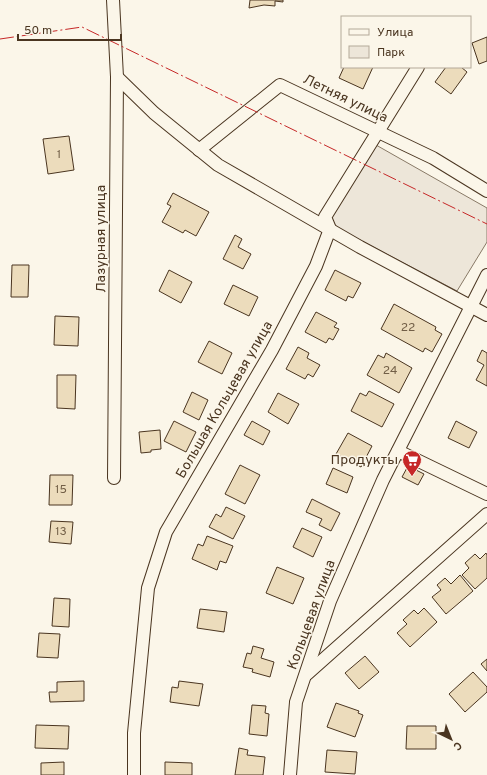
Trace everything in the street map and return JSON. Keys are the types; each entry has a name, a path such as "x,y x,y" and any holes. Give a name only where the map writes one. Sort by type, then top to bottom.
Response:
{"street":[{"name":"Лазурная улица","path":"113,0 117,77 114,478"},
{"name":"Большая Кольцевая улица","path":"134,775 134,733 148,588 166,532 272,350 316,266 330,229 324,217 417,68"},
{"path":"117,77 154,113 218,165 360,247 487,315"},
{"name":"Летняя улица","path":"199,150 280,85 433,158 487,191"},
{"name":"Кольцевая улица","path":"290,775 296,702 330,601 383,480 487,275"},
{"path":"398,451 487,494"},
{"path":"306,675 487,514"}],"green space":[{"path":"369,141 487,208 487,242 457,291 318,218"}],"building":[{"path":"250,0 283,0 283,2 275,1 275,6 264,5 249,8"},
{"path":"487,37 487,61 479,64 472,43"},
{"path":"344,68 373,68 363,89 339,78"},
{"path":"445,68 462,68 467,72 451,94 435,82"},
{"path":"69,136 74,170 48,174 43,139"},
{"path":"173,193 209,212 196,236 185,230 183,233 162,222 171,206 167,204"},
{"path":"235,235 242,239 238,247 251,254 243,269 223,259"},
{"path":"12,265 29,265 28,297 11,297"},
{"path":"169,270 192,282 181,303 159,291"},
{"path":"335,270 361,283 353,298 348,296 346,301 325,290"},
{"path":"233,285 258,297 249,316 224,304"},
{"path":"394,304 436,327 435,330 442,334 432,352 425,348 423,352 381,329"},
{"path":"316,312 337,323 334,327 339,329 333,340 329,338 326,343 305,332"},
{"path":"55,316 79,317 78,346 54,345"},
{"path":"209,341 232,353 222,374 198,362"},
{"path":"298,347 309,353 307,358 320,365 313,377 308,374 305,379 286,369"},
{"path":"482,350 487,353 487,386 476,380 484,365 477,361"},
{"path":"386,353 412,368 399,393 367,375 378,355 384,358"},
{"path":"57,375 76,375 75,409 57,408"},
{"path":"369,391 394,404 382,427 351,411 360,393 366,396"},
{"path":"192,392 208,400 199,420 183,412"},
{"path":"278,393 299,404 288,424 268,412"},
{"path":"174,421 196,432 186,452 164,441"},
{"path":"252,421 270,431 263,445 244,435"},
{"path":"456,421 477,432 469,448 448,438"},
{"path":"160,430 161,449 141,453 139,432"},
{"path":"348,433 372,446 361,467 336,454"},
{"path":"240,465 260,475 245,504 225,494"},
{"path":"408,466 424,474 418,485 402,477"},
{"path":"333,468 353,477 347,493 326,484"},
{"path":"50,475 73,475 72,505 49,505"},
{"path":"312,499 340,513 331,531 319,525 322,519 306,512"},
{"path":"226,507 245,516 233,539 209,527 216,514 221,517"},
{"path":"51,521 73,522 71,544 49,542"},
{"path":"302,528 322,537 313,557 293,547"},
{"path":"207,536 233,546 226,563 220,561 217,570 192,559 198,544 203,546"},
{"path":"486,553 487,578 475,589 462,575 469,568 465,563 475,554 480,559"},
{"path":"277,567 304,578 293,604 266,593"},
{"path":"460,575 473,591 446,614 432,597 441,590 437,585 445,578 451,584"},
{"path":"54,598 70,599 69,627 52,626"},
{"path":"424,608 437,622 410,647 397,633 407,624 403,620 414,610 418,614"},
{"path":"200,609 227,612 224,632 197,628"},
{"path":"39,633 60,634 58,658 37,657"},
{"path":"253,646 264,649 261,658 274,662 270,677 252,672 253,669 243,667 247,653 251,654"},
{"path":"365,656 379,672 359,689 345,673"},
{"path":"487,659 487,671 481,664"},
{"path":"473,672 487,687 487,692 465,712 449,694"},
{"path":"84,681 84,701 50,702 49,692 57,692 57,682"},
{"path":"179,681 203,684 199,706 170,702 172,687 178,688"},
{"path":"336,703 359,711 358,713 363,715 355,737 327,727"},
{"path":"252,705 266,706 265,713 269,714 267,736 249,734"},
{"path":"36,725 69,726 68,749 35,748"},
{"path":"407,726 436,726 436,749 406,749"},
{"path":"239,748 248,750 247,755 265,757 263,775 235,775"},
{"path":"327,750 357,752 355,774 325,772"},
{"path":"64,762 64,775 41,775 41,763"},
{"path":"165,762 192,763 192,775 165,775"}],"power":[{"path":"0,39 82,27 487,224"}],"place":[{"name":"Продукты","path":"412,477"}]}
